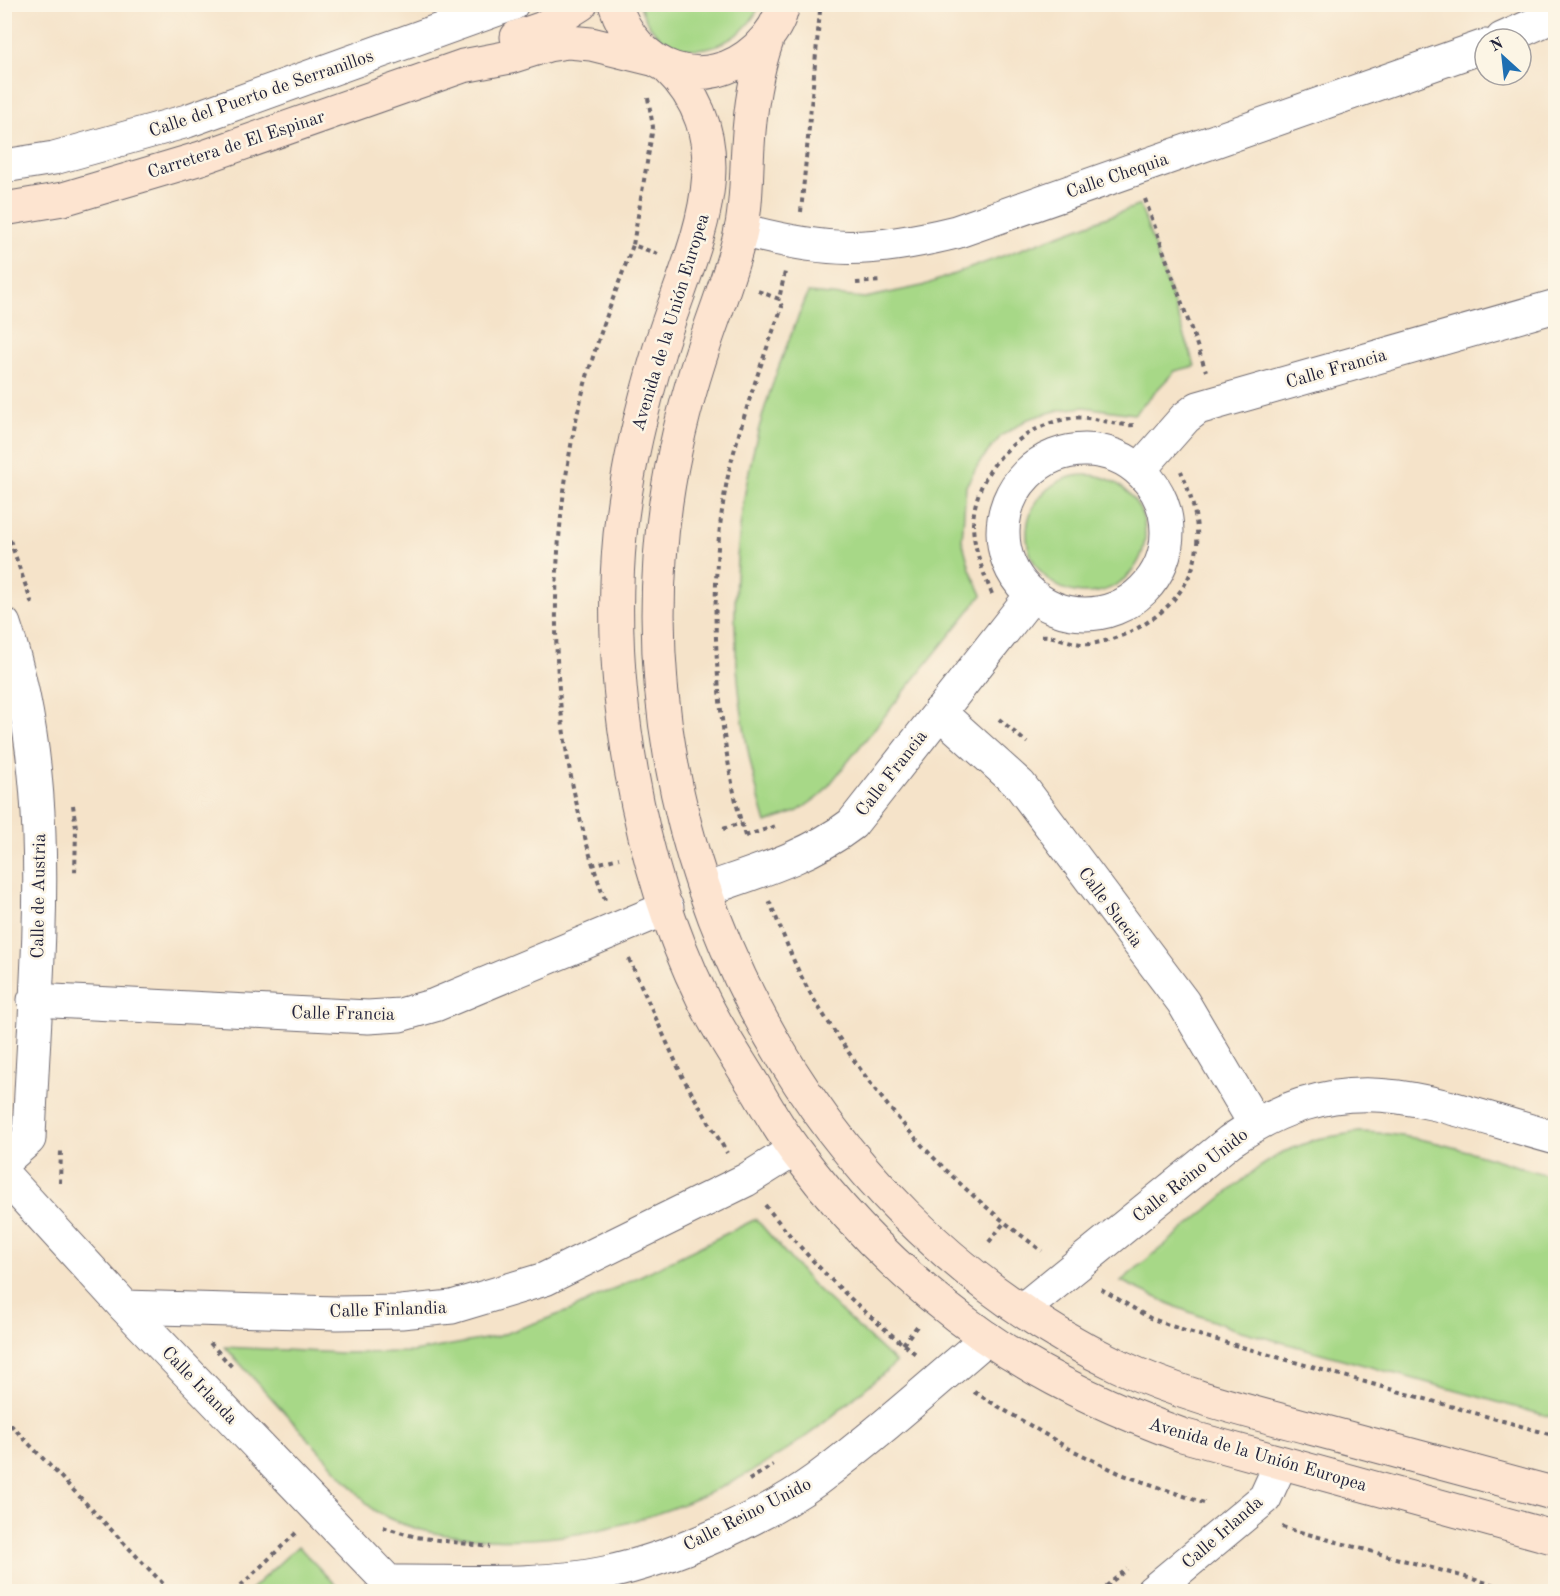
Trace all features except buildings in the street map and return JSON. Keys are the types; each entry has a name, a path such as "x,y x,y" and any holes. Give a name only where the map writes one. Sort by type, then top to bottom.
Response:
{"main road":[{"name":"Carretera de El Espinar","path":"463,66 506,42 543,28 581,4"},
{"name":"Avenida de la Unión Europea","path":"615,4 621,24 655,71 684,83 698,106 706,131 708,181 698,243 662,340 635,441 620,536 617,650 629,763 667,908 702,999 794,1150 854,1221 889,1257 938,1301 987,1338 1072,1388 1143,1421 1212,1444 1556,1538"},
{"path":"784,6 766,40 755,75 741,230 728,280 700,358 680,425 666,504 660,583 660,655 664,716 674,774 705,890 737,976 796,1080 861,1167 901,1210 966,1269 1022,1310 1115,1364 1161,1385 1221,1404 1556,1494"},
{"name":"Carretera de El Espinar","path":"4,209 63,199 201,158 463,66 568,42 591,44 655,71 699,73 724,69 746,59 766,40"}],"street":[{"name":"Calle del Puerto de Serranillos","path":"4,166 54,158 187,122 512,4"},
{"path":"1529,27 1556,15"},
{"name":"Calle Chequia","path":"741,230 792,243 841,249 907,244 956,232 1473,50"},
{"name":"Calle Francia","path":"1140,469 1185,418 1198,408 1556,306"},
{"path":"1092,449 1117,455 1140,469 1158,491 1167,518 1167,547 1157,574 1138,596 1113,610 1085,615 1056,610 1031,596 1014,576 1004,552 1002,526 1008,500 1022,478 1042,461 1074,450 1092,449"},
{"name":"Calle Francia","path":"705,890 786,861 832,839 852,824 1031,596"},
{"name":"Calle de Austria","path":"4,624 21,684 37,786 42,895 34,1000 29,1139 4,1161"},
{"name":"Calle Suecia","path":"939,712 1020,784 1183,1002 1255,1124"},
{"name":"Calle Francia","path":"34,1000 368,1017 400,1015 435,1005 667,908"},
{"name":"Calle Reino Unido","path":"1022,1310 1230,1141 1255,1124 1316,1099 1373,1093 1401,1096 1556,1138"},
{"name":"Calle Finlandia","path":"125,1306 337,1313 452,1307 545,1279 746,1180 794,1150"},
{"name":"Calle Irlanda","path":"4,1175 125,1306 393,1587"},
{"name":"Calle Reino Unido","path":"393,1587 547,1580 605,1573 661,1557 709,1538 814,1481 987,1338"},
{"name":"Calle Irlanda","path":"1152,1592 1265,1498 1281,1463"}],"path":[{"path":"799,218 820,11 823,4"},
{"path":"606,905 577,810 561,714 556,604 558,548 572,439 582,398 601,331 633,245 653,127 655,71"},
{"path":"1145,197 1206,371"},
{"path":"801,210 812,211"},
{"path":"633,245 661,255"},
{"path":"748,845 741,823 726,747 718,661 719,530 730,469 752,386 782,307 779,298 786,266"},
{"path":"746,287 779,298"},
{"path":"1194,375 1217,368"},
{"path":"992,596 977,550 973,524 977,497 988,471 1025,435 1047,424 1073,417 1098,417 1134,426 1142,418"},
{"path":"1038,641 1043,635 1065,643 1088,644 1122,636 1145,624 1170,604 1187,578 1197,548 1196,516 1181,470 1187,464"},
{"path":"4,523 35,611"},
{"path":"71,793 76,828 75,878"},
{"path":"721,830 741,823"},
{"path":"745,836 786,823"},
{"path":"592,865 629,856"},
{"path":"766,895 801,976 823,1014 890,1110 946,1172 1004,1223 1049,1257"},
{"path":"593,902 604,897"},
{"path":"769,901 780,897"},
{"path":"625,951 683,1078 731,1159"},
{"path":"717,1158 727,1153"},
{"path":"52,1183 60,1183 67,1191"},
{"path":"761,1200 836,1286 923,1359"},
{"path":"987,1244 1004,1223"},
{"path":"1100,1289 1109,1281"},
{"path":"1094,1285 1150,1318 1185,1330 1556,1436"},
{"path":"903,1344 922,1320"},
{"path":"201,1342 210,1343 241,1377"},
{"path":"907,1361 916,1354"},
{"path":"966,1388 1068,1449 1121,1474 1206,1503 1211,1509"},
{"path":"4,1418 171,1592"},
{"path":"745,1482 779,1462"},
{"path":"375,1521 384,1528 416,1537 455,1544 502,1548"},
{"path":"1273,1525 1520,1592"},
{"path":"234,1592 296,1533"}],"green space":[{"path":"640,4 760,5 749,23 734,37 716,46 697,49 679,47 663,39 649,25"},
{"path":"1140,205 1195,366 1175,371 1134,414 1084,407 1059,410 1028,419 1001,436 979,463 966,486 962,540 970,569 982,595 821,795 798,811 766,823 744,730 738,682 735,634 739,538 745,491 760,425 778,367 808,293 865,298 922,286"},
{"path":"1086,475 1109,480 1128,492 1140,511 1145,534 1140,557 1128,576 1109,588 1086,593 1063,588 1044,576 1032,557 1027,534 1032,511 1044,492 1063,480"},
{"path":"1359,1132 1433,1142 1555,1177 1555,1418 1234,1329 1179,1308 1121,1281 1255,1170 1283,1152 1317,1139"},
{"path":"756,1219 811,1283 896,1363 819,1427 736,1480 657,1514 615,1526 532,1539 490,1539 459,1537 401,1524 373,1510 225,1347 341,1353 413,1352 496,1337 571,1310"},
{"path":"298,1546 341,1591 249,1591"}]}
